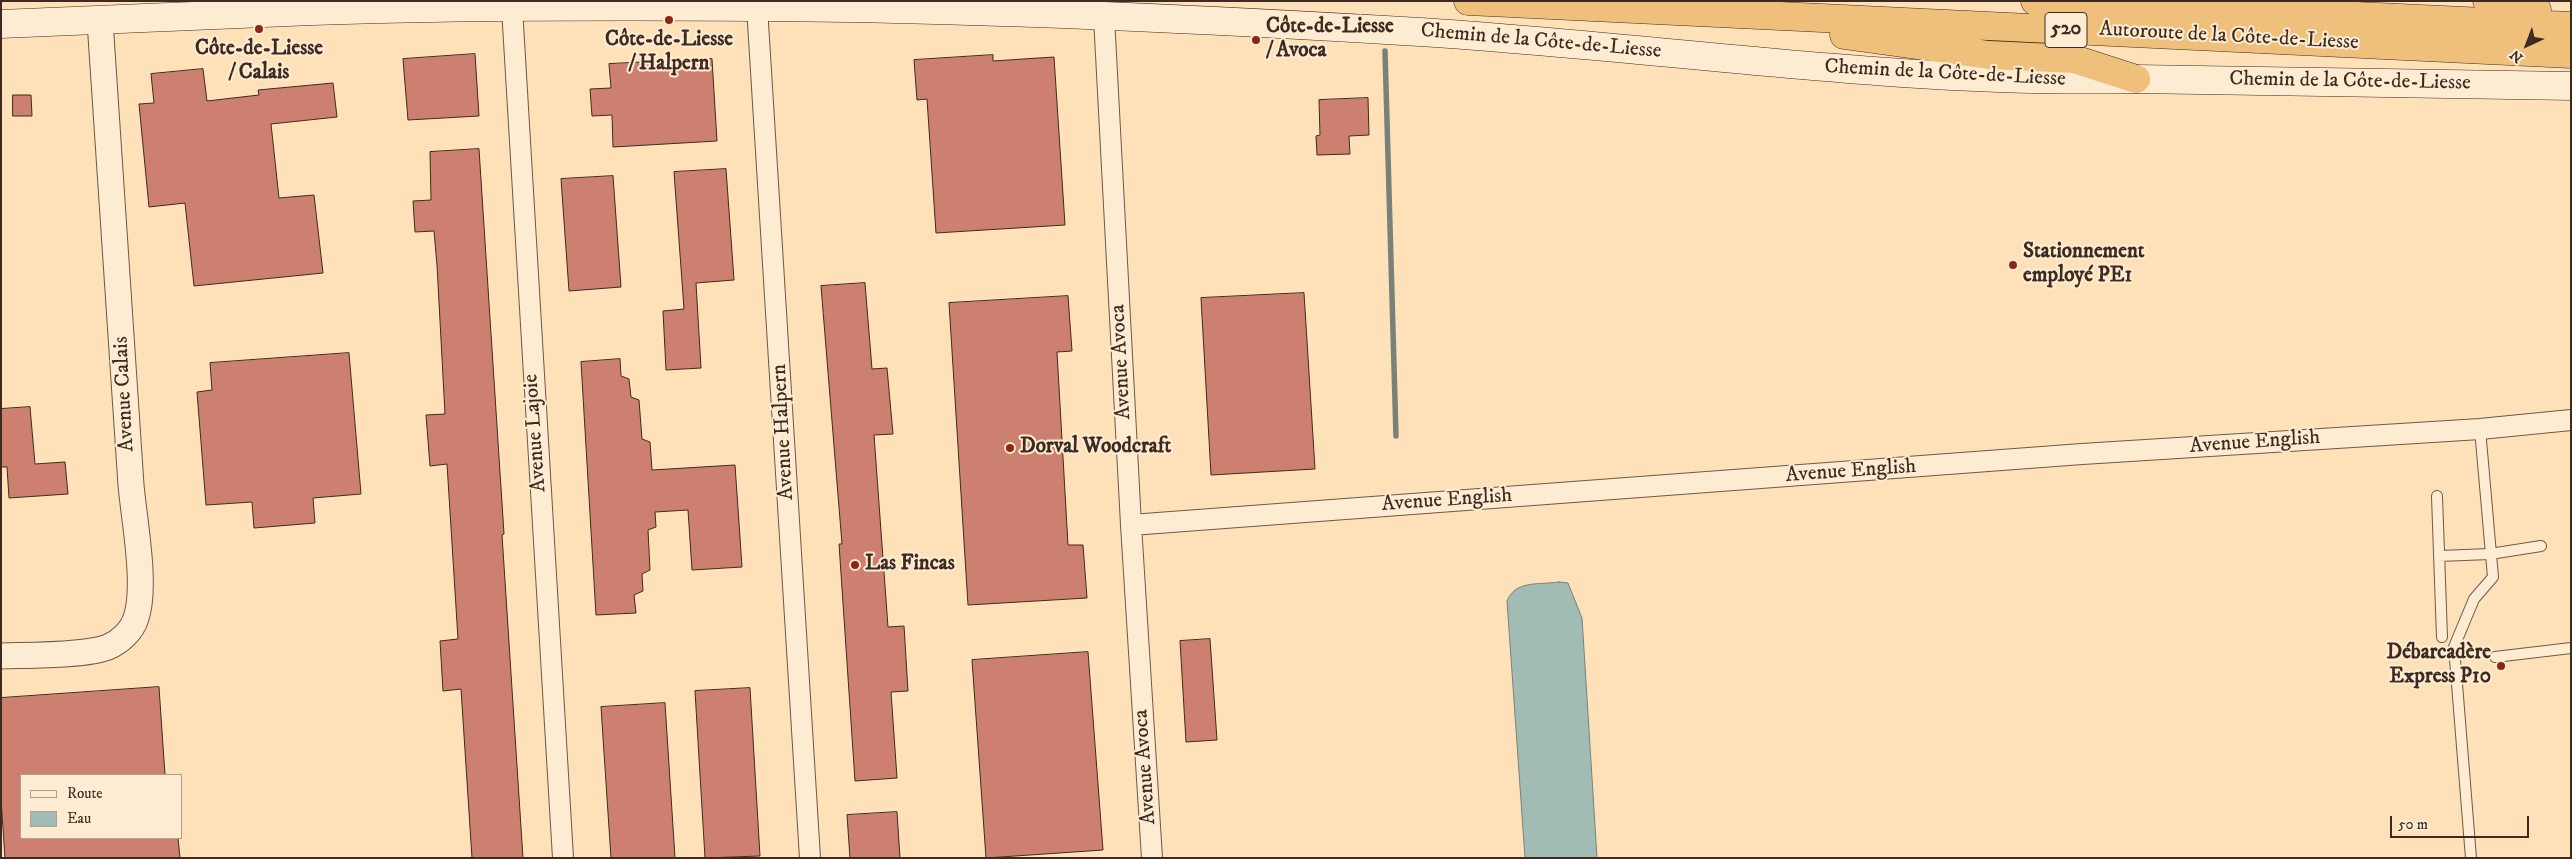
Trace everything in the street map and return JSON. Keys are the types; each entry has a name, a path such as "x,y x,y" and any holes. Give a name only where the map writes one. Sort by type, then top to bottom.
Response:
{"highway":[{"name":"Autoroute de la Côte-de-Liesse","path":"1468,1 2571,54"},
{"name":"Autoroute de la Côte-de-Liesse","path":"2035,1 2571,26"},
{"path":"2487,1 2571,16"},
{"path":"1666,11 1988,55 2074,59 2136,79"}],"main road":[{"name":"Chemin de la Côte-de-Liesse","path":"1,24 314,11 757,7 1104,17 1526,39 1882,73 2069,80 2136,79 2571,86"}],"street":[{"name":"Avenue Halpern","path":"757,7 810,858"},
{"name":"Avenue Lajoie","path":"512,8 563,858"},
{"name":"Avenue Avoca","path":"1104,17 1131,525 1152,858"},
{"name":"Avenue Calais","path":"1,656 90,651 109,647 130,631 139,607 138,549 131,485 100,20"},
{"name":"Avenue English","path":"1131,525 2082,454 2480,429 2571,420"}],"lane":[{"path":"2471,858 2454,647 2474,599 2492,577 2480,429"},
{"path":"2437,496 2442,637"},
{"path":"2439,556 2490,554 2541,546"},
{"path":"2495,657 2571,648"}],"water":[{"path":"1559,582 1568,583 1582,618 1597,858 1525,858 1507,601 1511,594 1522,587"}],"building":[{"path":"475,54 479,116 408,120 403,59"},
{"path":"993,55 993,61 1054,57 1065,225 936,233 927,99 917,100 914,60"},
{"path":"712,59 717,141 613,147 612,115 592,116 590,89 611,88 609,64"},
{"path":"203,69 207,101 259,95 258,90 333,83 337,117 271,124 279,198 314,195 323,273 194,286 185,203 149,207 139,104 154,103 151,74"},
{"path":"13,95 31,95 32,116 13,116"},
{"path":"1368,98 1369,135 1349,136 1350,154 1317,155 1316,136 1320,135 1319,100"},
{"path":"479,149 523,858 472,858 461,689 443,691 440,641 458,639 447,464 430,466 426,415 445,414 437,265 434,231 415,232 413,201 431,200 430,152"},
{"path":"726,169 734,280 696,283 701,368 666,370 663,311 684,309 674,172"},
{"path":"613,176 621,287 569,291 561,179"},
{"path":"865,283 872,369 887,368 893,434 874,435 888,627 904,626 908,691 891,692 897,778 855,781 839,544 842,544 821,286"},
{"path":"1304,293 1315,469 1211,475 1201,298"},
{"name":"Dorval Woodcraft","path":"1068,296 1072,351 1057,352 1068,545 1083,545 1087,598 968,605 949,303"},
{"path":"349,353 361,494 313,498 315,523 254,528 252,502 206,505 197,392 212,390 210,363"},
{"path":"620,359 621,376 629,379 631,397 639,400 642,439 650,442 652,470 735,465 742,567 692,570 688,510 655,512 656,527 648,530 650,570 642,574 643,591 634,595 636,613 596,615 581,362"},
{"path":"30,407 35,464 65,462 68,494 9,498 7,467 1,467 1,409"},
{"path":"1210,639 1217,740 1186,742 1180,641"},
{"path":"1088,652 1103,850 986,858 972,660"},
{"path":"159,687 165,774 20,774 20,839 178,839 180,858 5,858 1,799 1,698"},
{"path":"750,688 760,856 705,858 695,691"},
{"path":"665,703 675,858 611,858 601,707"},
{"path":"897,812 900,858 850,858 847,815"}],"waterway":[{"path":"1385,51 1396,436"}],"place":[{"name":"Côte-de-Liesse / Halpern","path":"669,20"},
{"name":"Côte-de-Liesse / Calais","path":"259,29"},
{"name":"Côte-de-Liesse / Avoca","path":"1256,40"},
{"name":"Stationnement employé PE1","path":"2013,265"},
{"name":"Dorval Woodcraft","path":"1010,448"},
{"name":"Las Fincas","path":"855,565"},
{"name":"Débarcadère Express P10","path":"2501,666"}]}
